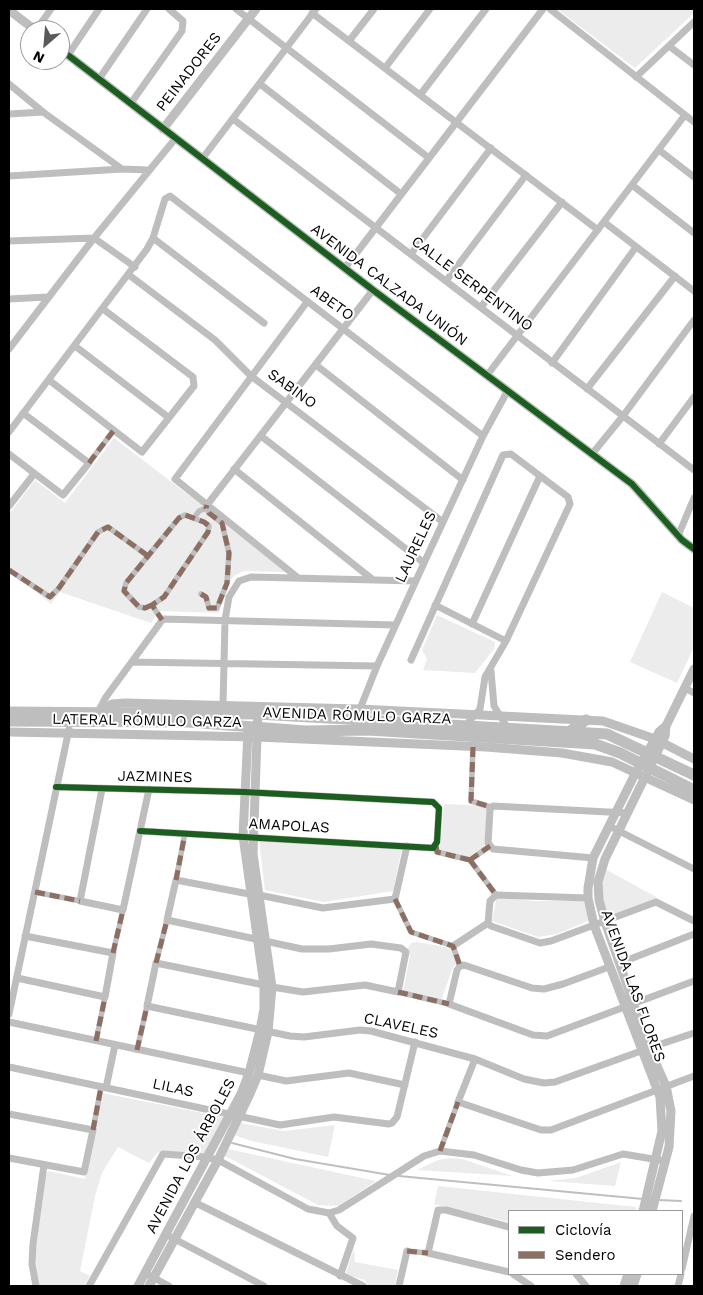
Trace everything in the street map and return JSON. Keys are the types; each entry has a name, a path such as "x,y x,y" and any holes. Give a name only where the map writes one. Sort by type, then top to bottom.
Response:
{"main road":[{"name":"AVENIDA RÓMULO GARZA","path":"9,712 253,711 357,714 465,726 595,744 646,763 694,775"},
{"path":"570,731 586,720"},
{"name":"AVENIDA RÓMULO GARZA","path":"9,721 70,727 184,722 252,732 363,730 475,742 508,733 570,731 607,734 646,763 694,790"},
{"path":"475,742 492,747 508,733"}],"street":[{"path":"43,20 51,9"},
{"path":"70,52 99,9"},
{"path":"99,79 147,9"},
{"path":"131,103 182,31 183,21 169,9"},
{"path":"236,9 429,158"},
{"name":"PEINADORES","path":"163,129 256,9"},
{"path":"349,41 374,9"},
{"path":"385,68 430,9"},
{"path":"420,95 486,9"},
{"path":"345,268 543,9"},
{"path":"550,9 694,122"},
{"path":"9,10 22,20"},
{"path":"202,160 314,11 349,41 598,230"},
{"path":"636,76 694,22"},
{"path":"669,46 694,65"},
{"name":"AVENIDA CALZADA UNIÓN","path":"70,57 202,160 636,487 678,536 694,549"},
{"path":"9,84 43,112 122,169"},
{"path":"260,84 402,194"},
{"path":"9,114 43,112"},
{"path":"488,374 685,115"},
{"name":"CALLE SERPENTINO","path":"233,119 694,470"},
{"path":"9,349 94,238 175,139"},
{"path":"411,254 491,148"},
{"path":"659,150 694,177"},
{"path":"9,176 122,169 148,170"},
{"path":"446,281 526,175"},
{"path":"632,185 694,233"},
{"name":"ABETO","path":"154,238 165,200 167,197 174,198 483,436"},
{"path":"481,307 562,202"},
{"path":"604,222 694,291"},
{"path":"9,241 94,238 134,267"},
{"path":"9,432 129,275 154,238 264,323"},
{"path":"552,362 636,247"},
{"name":"SABINO","path":"129,275 214,340 251,376 443,522"},
{"path":"587,389 675,276"},
{"path":"194,518 199,511 207,506 286,401 316,365 342,327 373,290"},
{"path":"9,299 48,297"},
{"path":"297,578 175,478 307,302"},
{"path":"49,380 142,452 194,386 193,378 103,309"},
{"path":"592,454 623,416 694,320"},
{"path":"75,346 168,418"},
{"path":"316,365 463,480"},
{"name":"LAURELES","path":"357,714 395,625 483,436 508,390"},
{"path":"659,444 694,397"},
{"path":"23,413 89,463"},
{"path":"9,454 60,494 68,492 114,430"},
{"path":"261,436 424,563"},
{"path":"411,660 503,454 511,454 568,497 570,504 506,641 485,679 482,700 477,715 465,726"},
{"path":"234,470 372,580"},
{"path":"9,506 34,474"},
{"path":"472,624 540,476"},
{"path":"678,536 694,498"},
{"path":"201,594 206,597 209,608 217,608 227,583 229,553 222,523 207,506"},
{"path":"185,515 194,518 208,524 208,532 169,590 152,605 145,608 139,607 124,591 126,583 180,518 185,515"},
{"path":"9,570 50,597 59,588 98,532 108,527 148,556"},
{"path":"223,706 226,620 229,597 239,581 251,577 416,581"},
{"path":"152,605 162,620"},
{"path":"435,605 506,641"},
{"path":"162,620 395,625"},
{"path":"99,712 143,645 162,620"},
{"path":"132,662 225,662 377,666"},
{"name":"AVENIDA LAS FLORES","path":"630,1006 609,967 594,925 588,898 594,858 616,813 659,741 694,669"},
{"path":"491,671 493,681 492,701 508,733"},
{"path":"685,688 694,693"},
{"name":"LATERAL RÓMULO GARZA","path":"99,712 114,704 223,706 253,711"},
{"name":"AVENIDA LOS ÁRBOLES","path":"253,711 249,792 243,836 249,894 263,940"},
{"path":"357,714 477,715 608,721 659,741 694,759"},
{"path":"9,1014 70,727"},
{"name":"LATERAL RÓMULO GARZA","path":"9,732 70,727"},
{"path":"475,742 471,801 491,807 628,813"},
{"path":"492,747 593,757 612,762 646,763 694,800"},
{"name":"AVENIDA LAS FLORES","path":"646,763 628,813 605,858 598,882 599,900 620,963 630,1006 645,1049 662,1088 672,1122 665,1161 652,1210"},
{"name":"JAZMINES","path":"56,787 249,792 433,802 439,808 436,846"},
{"path":"80,901 102,789"},
{"path":"96,1041 149,789"},
{"name":"AVENIDA LOS ÁRBOLES","path":"138,1286 149,1279 174,1240 218,1160 235,1115 254,1074 264,1031 264,1009 268,986 260,894 253,854 249,792"},
{"path":"490,846 491,807"},
{"path":"609,826 694,869"},
{"name":"AMAPOLAS","path":"140,831 436,846"},
{"path":"137,1050 176,880 184,833"},
{"path":"407,846 395,899 411,932 453,946"},
{"path":"436,846 437,852 470,860 496,895"},
{"path":"470,860 490,846"},
{"path":"490,846 493,849 594,858"},
{"path":"176,880 249,894"},
{"path":"35,892 123,910"},
{"path":"260,894 323,908 395,899"},
{"path":"488,923 490,901 496,895 588,898"},
{"path":"488,923 540,943 551,942 656,902 694,921"},
{"path":"167,920 316,950 370,944 402,948 406,952 398,992"},
{"path":"453,946 488,923"},
{"path":"620,963 694,934"},
{"path":"25,936 113,953"},
{"path":"453,946 460,966"},
{"path":"156,963 303,992 365,985 449,1004 540,1036 553,1034 694,980"},
{"path":"460,966 464,965 532,988 544,989 609,967"},
{"path":"449,1004 457,970 460,966"},
{"path":"17,978 104,997"},
{"name":"CLAVELES","path":"147,1006 264,1031 304,1037 360,1030 415,1042 475,1059 524,1079 550,1083 694,1033"},
{"path":"9,1022 286,1081 349,1074 405,1085 415,1042"},
{"path":"9,1158 84,1172 115,1045"},
{"path":"440,1152 475,1059"},
{"name":"LILAS","path":"9,1066 280,1125 334,1117 392,1123 397,1117 405,1085"},
{"path":"458,1102 507,1117 535,1129 545,1130 694,1076"},
{"name":"AVENIDA LAS FLORES","path":"643,1210 663,1123 662,1088"},
{"path":"9,1114 93,1130"},
{"name":"AVENIDA LOS ÁRBOLES","path":"149,1279 165,1234 205,1156 235,1115"},
{"path":"89,1286 160,1156 167,1154 205,1156 218,1160 308,1209 329,1213 339,1210 424,1156 440,1152 474,1155 521,1170 550,1173 573,1170 623,1154 665,1161"},
{"path":"36,1286 32,1264 33,1244 44,1165"},
{"path":"194,1202 363,1286"},
{"path":"428,1254 438,1210 446,1210 508,1227"},
{"path":"329,1213 337,1226 353,1238 340,1276"},
{"path":"683,1259 685,1239 694,1216"},
{"path":"165,1234 264,1286"},
{"path":"399,1286 407,1251 508,1272"},
{"path":"514,1275 530,1286"},
{"path":"577,1275 586,1286"},
{"path":"149,1279 169,1286"}],"shaded area":[{"path":"557,9 694,9 694,13 635,68"},
{"path":"114,438 284,568 286,572 244,571 234,576 224,589 219,613 159,611 151,623 60,592 51,604 9,571 9,514 35,480 65,503"},
{"path":"662,592 694,608 694,647 677,683 630,662"},
{"path":"437,615 495,642 494,649 475,673 423,670 427,659 422,650"},
{"path":"444,804 488,806 484,848 468,858 437,851 440,845"},
{"path":"259,840 402,847 393,891 324,902 265,890"},
{"path":"605,869 658,898 608,916 603,905 602,883"},
{"path":"497,896 533,901 584,901 590,920 557,934 538,937 492,921"},
{"path":"417,942 451,948 458,963 453,967 441,1001 403,992 410,955 408,948 411,943"},
{"path":"102,1093 223,1117 224,1120 204,1155 162,1152 157,1153 149,1163 118,1147 102,1173 95,1196 80,1271 90,1276 84,1286 38,1286 35,1252 46,1173 49,1171 85,1179"},
{"path":"240,1123 284,1131 335,1125 328,1157 252,1141 234,1135"},
{"path":"228,1149 376,1181 339,1206 318,1205 225,1156"},
{"path":"462,1159 513,1176 417,1170 438,1160"},
{"path":"621,1162 615,1186 548,1181 576,1178"},
{"path":"438,1186 636,1207 635,1210 508,1210 508,1222 434,1204"},
{"path":"354,1248 355,1262 398,1270 395,1286 368,1286 365,1280 345,1275"}],"waterway":[{"path":"232,1143 295,1159 390,1175"},
{"path":"399,1176 643,1199"},
{"path":"658,1200 681,1201"}],"marked path":[{"path":"89,463 114,430"},
{"path":"201,594 206,597 209,608 217,608 227,583 229,553 222,523 209,513 206,508 207,505"},
{"path":"152,605 145,608 139,607 124,591 126,583 179,518 185,515 204,522 209,526 208,532 164,597 152,605 162,620"},
{"path":"9,570 50,597 59,588 98,532 108,527 148,556"},
{"path":"473,747 471,801 491,807"},
{"path":"176,880 185,833"},
{"path":"436,846 437,852 470,860"},
{"path":"470,860 490,846"},
{"path":"470,860 496,895"},
{"path":"35,892 80,901"},
{"path":"395,899 411,932 453,946 460,966"},
{"path":"113,953 123,910"},
{"path":"156,963 167,920"},
{"path":"398,992 449,1004"},
{"path":"96,1041 105,997"},
{"path":"137,1050 147,1006"},
{"path":"93,1130 101,1087"},
{"path":"440,1151 458,1102"},
{"path":"407,1251 428,1253"}],"cycle path":[{"path":"70,57 373,290 632,484 682,540 694,549"},
{"path":"56,787 244,792 433,802 439,808 437,842 433,848 140,831"}]}
